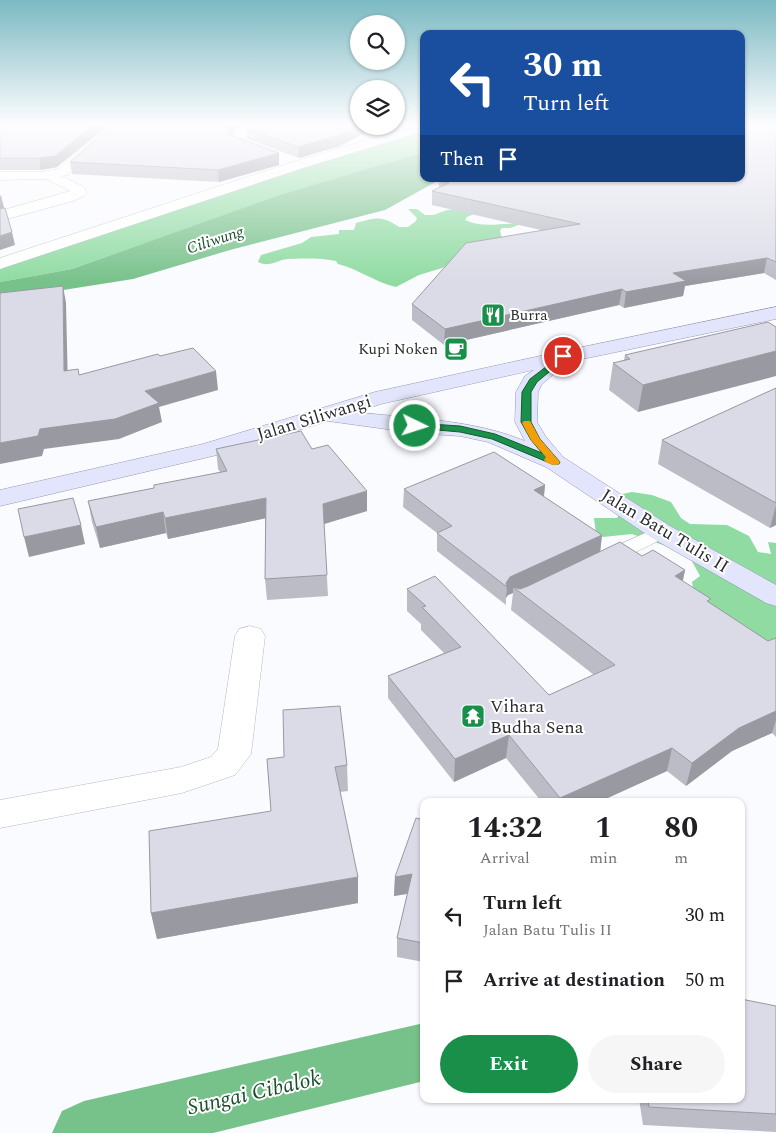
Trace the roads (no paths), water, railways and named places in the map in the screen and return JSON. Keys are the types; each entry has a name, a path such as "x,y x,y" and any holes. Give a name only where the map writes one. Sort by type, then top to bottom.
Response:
{"main road":[{"name":"Jalan Siliwangi","path":"0,498 209,450 374,399 563,356 776,313"},
{"name":"Jalan Batu Tulis II","path":"555,462 536,440 526,422 527,392 533,381 563,356"},
{"name":"Jalan Batu Tulis II","path":"320,415 460,429 495,437 555,462 661,532 776,597"}],"street":[{"path":"0,216 68,198 79,192 79,190 54,178"},
{"path":"0,264 262,178"},
{"path":"0,814 182,780 223,766 234,754 250,636"}],"lane":[{"path":"588,568 661,532"}],"water":[{"name":"Ciliwung","path":"337,178 420,178 420,182 436,182 385,210 230,250 133,279 0,300 0,282 72,269 280,195"}],"waterway":[{"name":"Sungai Cibalok","path":"84,1133 420,1053"}],"place":[{"name":"Burra","path":"493,315"},
{"name":"Kupi Noken","path":"456,349"},
{"name":"Vihara Budha Sena","path":"473,716"}]}
